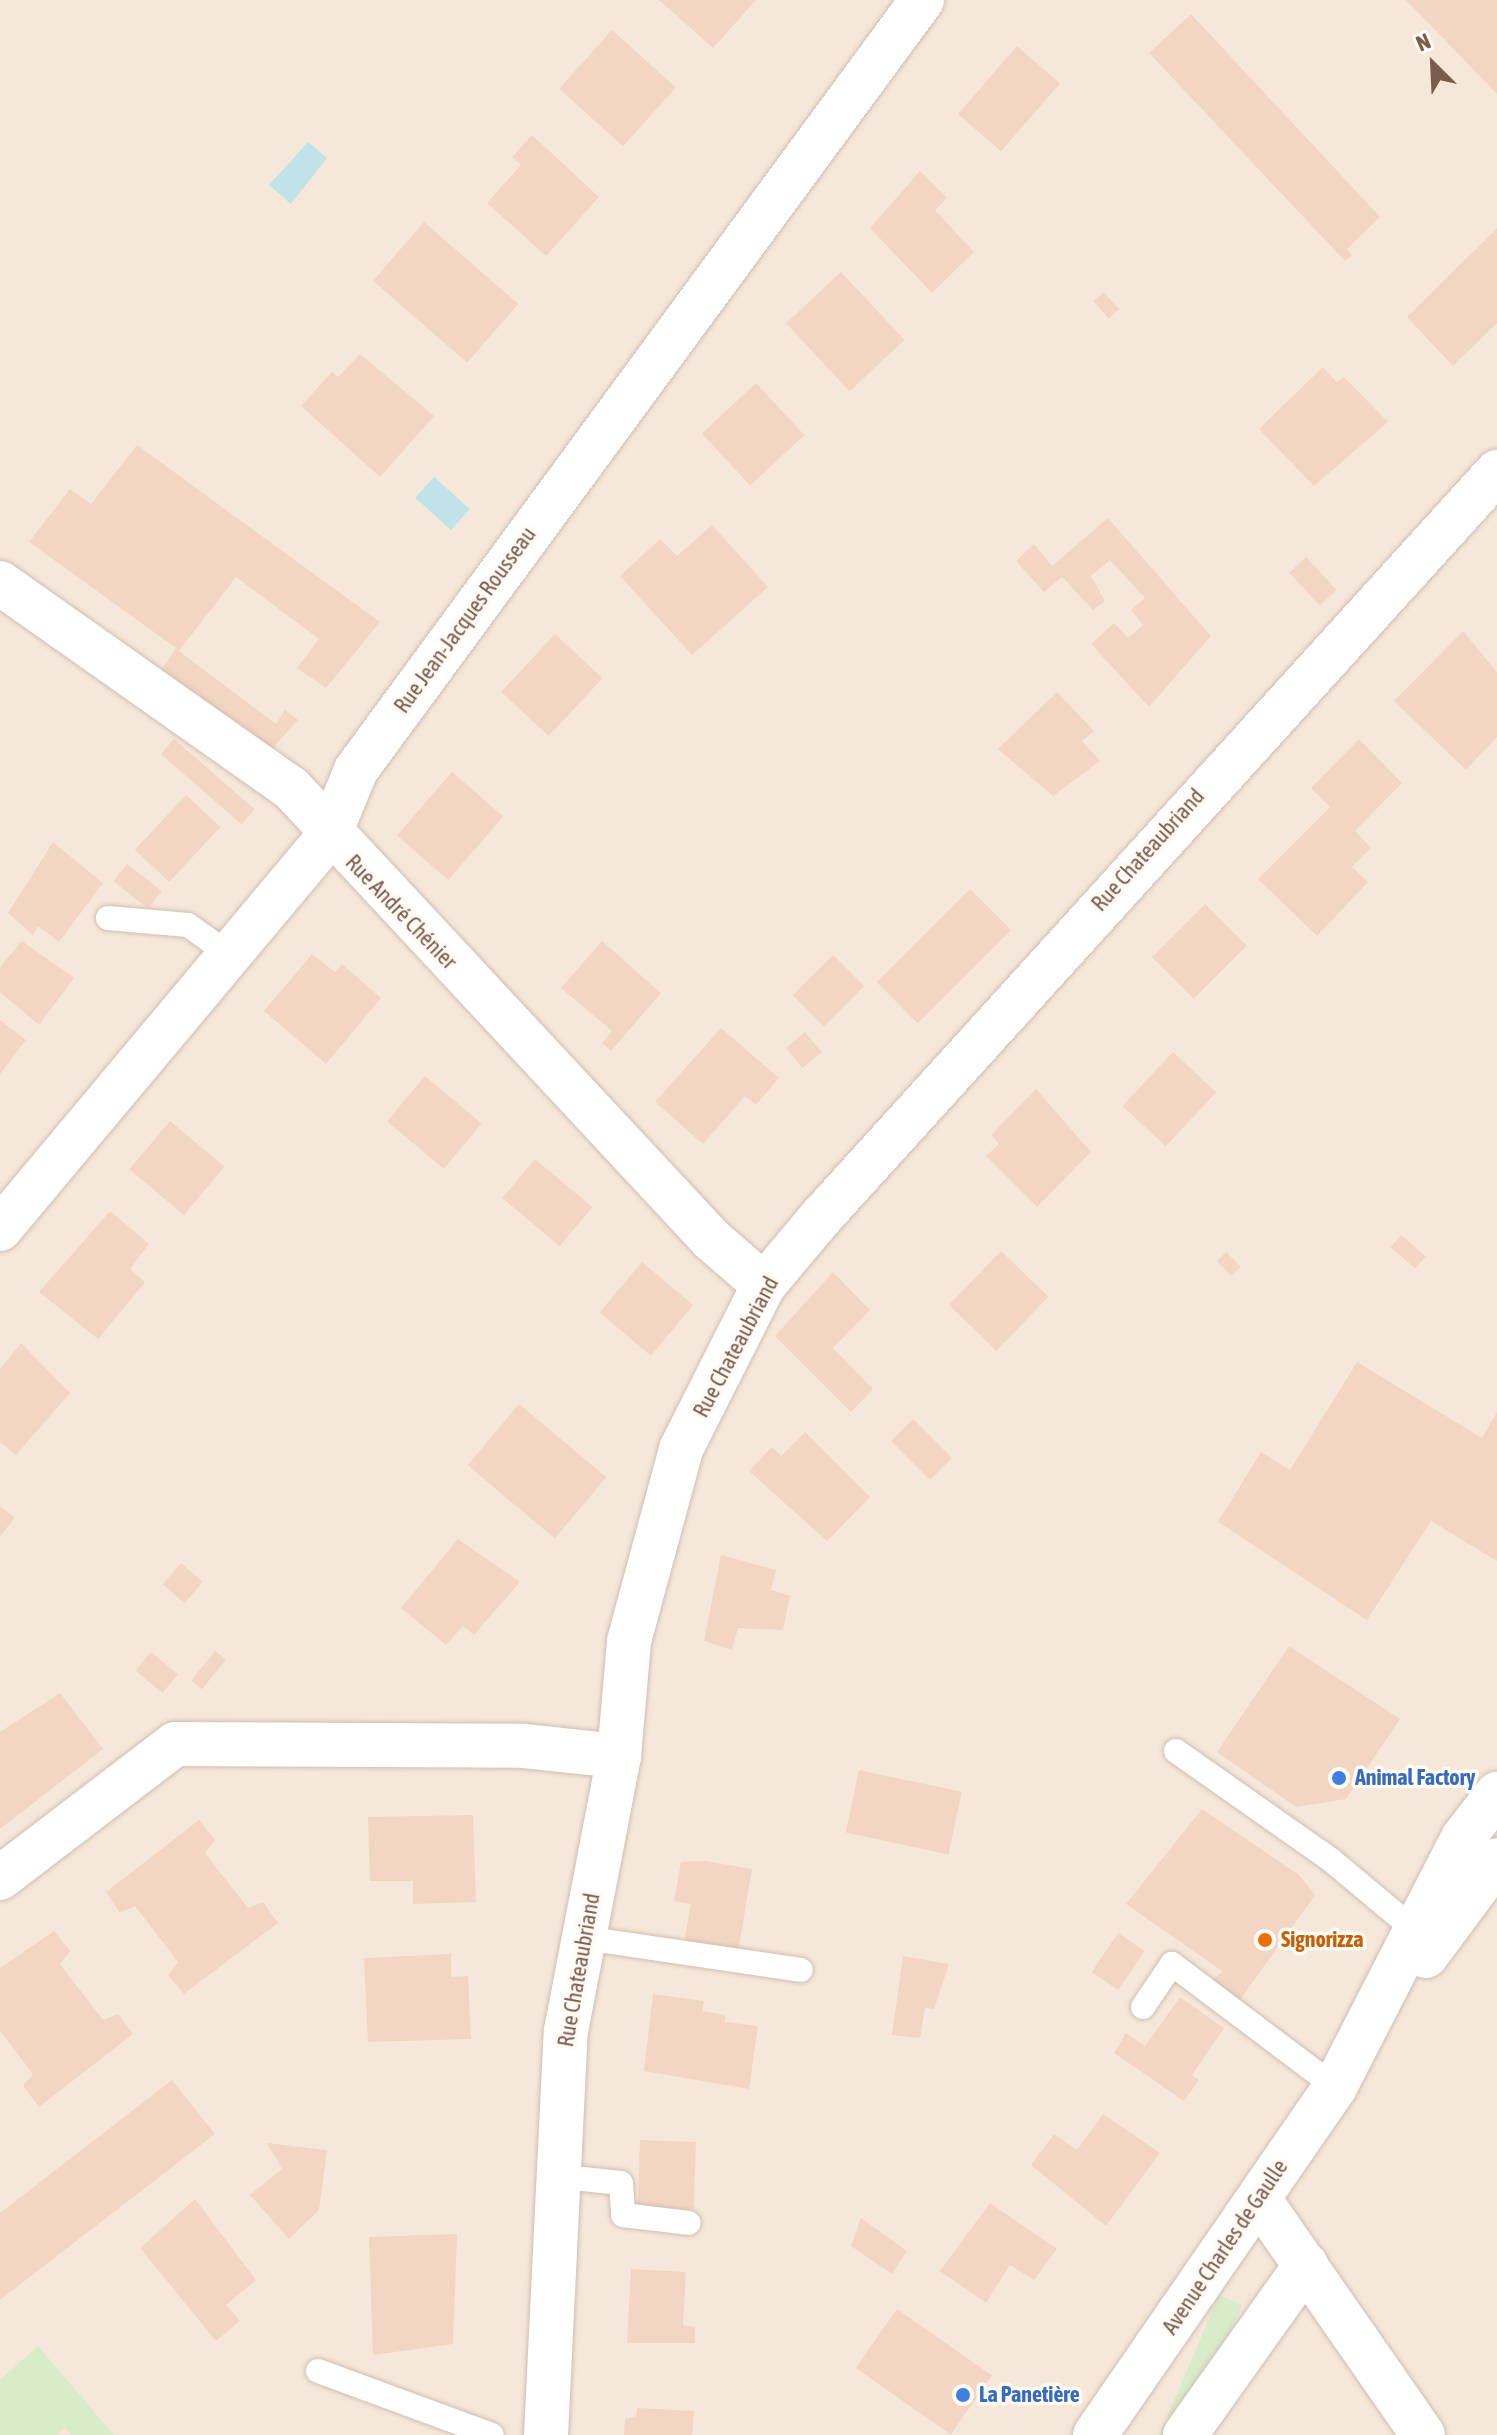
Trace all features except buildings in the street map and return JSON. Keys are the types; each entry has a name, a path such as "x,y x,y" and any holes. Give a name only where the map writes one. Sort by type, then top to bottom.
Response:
{"street":[{"name":"Rue Jean-Jacques Rousseau","path":"0,1229 329,836 356,770 922,0"},
{"name":"Rue Chateaubriand","path":"546,2435 555,2176 566,2031 619,1756 629,1641 681,1449 764,1285 1182,812 1497,472"},
{"name":"Rue André Chénier","path":"0,583 291,788 329,836 711,1239 764,1285"},
{"path":"0,1878 175,1744 524,1746 619,1756"},
{"name":"Avenue Charles de Gaulle","path":"1343,2072 1463,1838 1497,1794"},
{"name":"Avenue Charles de Gaulle","path":"1095,2435 1343,2072 1497,1860"},
{"path":"1259,2199 1423,2435"},
{"path":"1185,2435 1306,2265"}],"lane":[{"path":"108,918 188,925 230,955"},
{"path":"1176,1751 1331,1860 1416,1931"},
{"path":"584,1938 801,1970"},
{"path":"1143,2007 1172,1964 1343,2072"},
{"path":"555,2176 621,2183 623,2215 689,2223"},
{"path":"318,2371 492,2435"}],"shaded area":[{"path":"0,0 1497,0 1497,2435 0,2435"}],"green space":[{"path":"1219,2295 1242,2305 1187,2435 1160,2435"},
{"path":"38,2346 114,2435 71,2435 65,2428 56,2435 0,2435 0,2380"}],"water":[{"path":"308,142 327,158 291,204 269,185"},
{"path":"434,477 470,509 451,530 415,498"}],"place":[{"name":"Animal Factory","path":"1339,1778"},
{"name":"Signorizza","path":"1265,1940"},
{"name":"La Panetière","path":"963,2395"}]}
